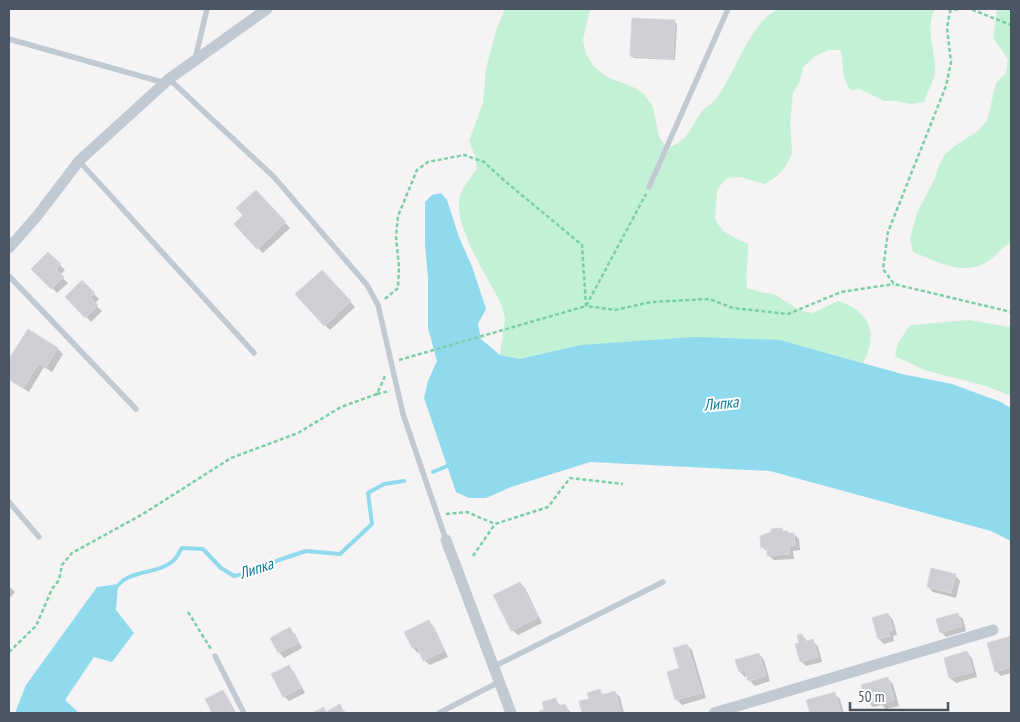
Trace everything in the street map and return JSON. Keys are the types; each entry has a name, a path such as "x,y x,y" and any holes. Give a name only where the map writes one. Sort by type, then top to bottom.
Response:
{"street":[{"path":"9,248 79,161 167,81 267,9"},
{"path":"446,540 511,713"},
{"path":"714,713 993,630"}],"lane":[{"path":"194,61 207,9"},
{"path":"650,187 728,9"},
{"path":"9,39 167,81 274,177 367,285 378,305 403,414 446,540"},
{"path":"79,161 254,353"},
{"path":"9,276 136,409"},
{"path":"9,502 39,537"},
{"path":"493,666 663,582"},
{"path":"215,656 244,713"},
{"path":"439,713 499,682"}],"path":[{"path":"894,284 883,269 888,232 946,86 951,62 947,28 950,11 958,9"},
{"path":"967,9 973,9 1011,25"},
{"path":"378,305 398,288 399,267 396,237 398,216 416,170 428,162 464,155 484,162 582,245 586,306"},
{"path":"586,306 650,187"},
{"path":"377,394 390,363 586,306 615,310 651,302 709,299 734,308 788,314 841,292 894,284 1011,312"},
{"path":"9,652 36,626 52,589 59,580 62,565 72,553 143,514 231,458 298,433 341,407 397,389"},
{"path":"474,556 495,524 548,507 570,478 622,484"},
{"path":"437,515 467,512 495,524"},
{"path":"188,612 215,656"}],"green space":[{"path":"505,9 590,9 583,40 586,54 594,67 607,77 633,87 644,94 653,107 659,137 667,148 675,145 685,137 698,116 714,101 722,90 751,36 769,15 779,9 935,9 930,24 930,32 935,72 924,102 911,104 884,101 860,89 850,90 844,78 841,50 828,50 814,57 803,67 800,81 793,93 790,123 792,153 786,166 777,176 765,184 740,177 726,178 717,190 715,219 723,231 748,244 747,288 774,294 799,310 813,313 838,301 849,305 864,317 871,333 868,352 863,363 780,340 580,345 520,359 500,355 505,319 502,306 466,237 459,208 461,192 477,169 475,156 469,141 483,103 486,68 497,28"},
{"path":"997,9 1011,9 1011,243 987,262 969,268 959,268 913,252 910,239 917,213 945,154 978,131 987,121 996,83 1006,73 1008,59 993,38"},
{"path":"969,320 1011,327 1011,396 986,386 924,370 895,356 898,343 910,325"}],"water":[{"path":"441,193 447,200 486,309 478,324 481,339 500,355 520,359 580,345 695,337 780,340 902,374 952,384 1001,402 1011,408 1011,541 991,531 770,471 590,462 511,487 486,498 469,498 456,492 424,398 428,381 437,361 428,328 425,202 432,195"},
{"path":"118,584 116,610 134,633 112,662 94,657 65,700 79,713 15,713 26,685 97,587"}],"building":[{"path":"632,18 675,20 673,59 630,56"},
{"path":"256,190 286,222 257,249 234,224 243,215 236,208"},
{"path":"48,252 61,264 56,269 64,277 51,289 31,269"},
{"path":"322,270 351,301 324,326 295,294"},
{"path":"82,280 95,293 90,298 98,305 85,318 65,297"},
{"path":"28,329 58,348 46,367 39,363 23,388 9,379 9,359"},
{"path":"782,528 782,531 794,533 795,545 789,546 789,554 767,556 767,547 761,548 760,536 771,532 771,529"},
{"path":"931,568 956,574 951,593 927,587"},
{"path":"520,582 538,617 511,631 493,595"},
{"path":"888,613 893,630 888,631 890,636 878,639 872,618"},
{"path":"958,613 962,626 940,633 936,619"},
{"path":"429,620 444,651 423,661 417,646 412,648 404,632"},
{"path":"290,627 298,643 278,653 270,638"},
{"path":"802,634 805,642 813,639 818,657 800,662 795,644 799,643 797,635"},
{"path":"1011,636 1011,667 995,672 987,643"},
{"path":"687,644 702,693 675,700 667,672 679,668 673,648"},
{"path":"967,651 973,672 949,678 944,658"},
{"path":"759,653 766,676 748,681 745,670 739,672 735,660"},
{"path":"289,665 301,688 283,697 271,674"},
{"path":"888,677 894,700 880,705 878,700 867,703 861,685"},
{"path":"600,689 602,695 615,691 621,712 582,713 579,701 589,699 587,693"},
{"path":"223,690 234,712 212,713 205,699"},
{"path":"835,692 841,713 810,713 806,700"},
{"path":"556,698 558,706 565,704 568,713 539,713 539,711 544,710 542,702"},
{"path":"340,704 344,713 312,713 324,707 326,712"}],"waterway":[{"name":"Липка","path":"433,472 452,464"},
{"name":"Липка","path":"116,588 128,578 166,565 174,560 182,548 203,549 221,568 234,576 252,572 306,551 340,554 372,524 368,493 384,484 404,481"}]}
